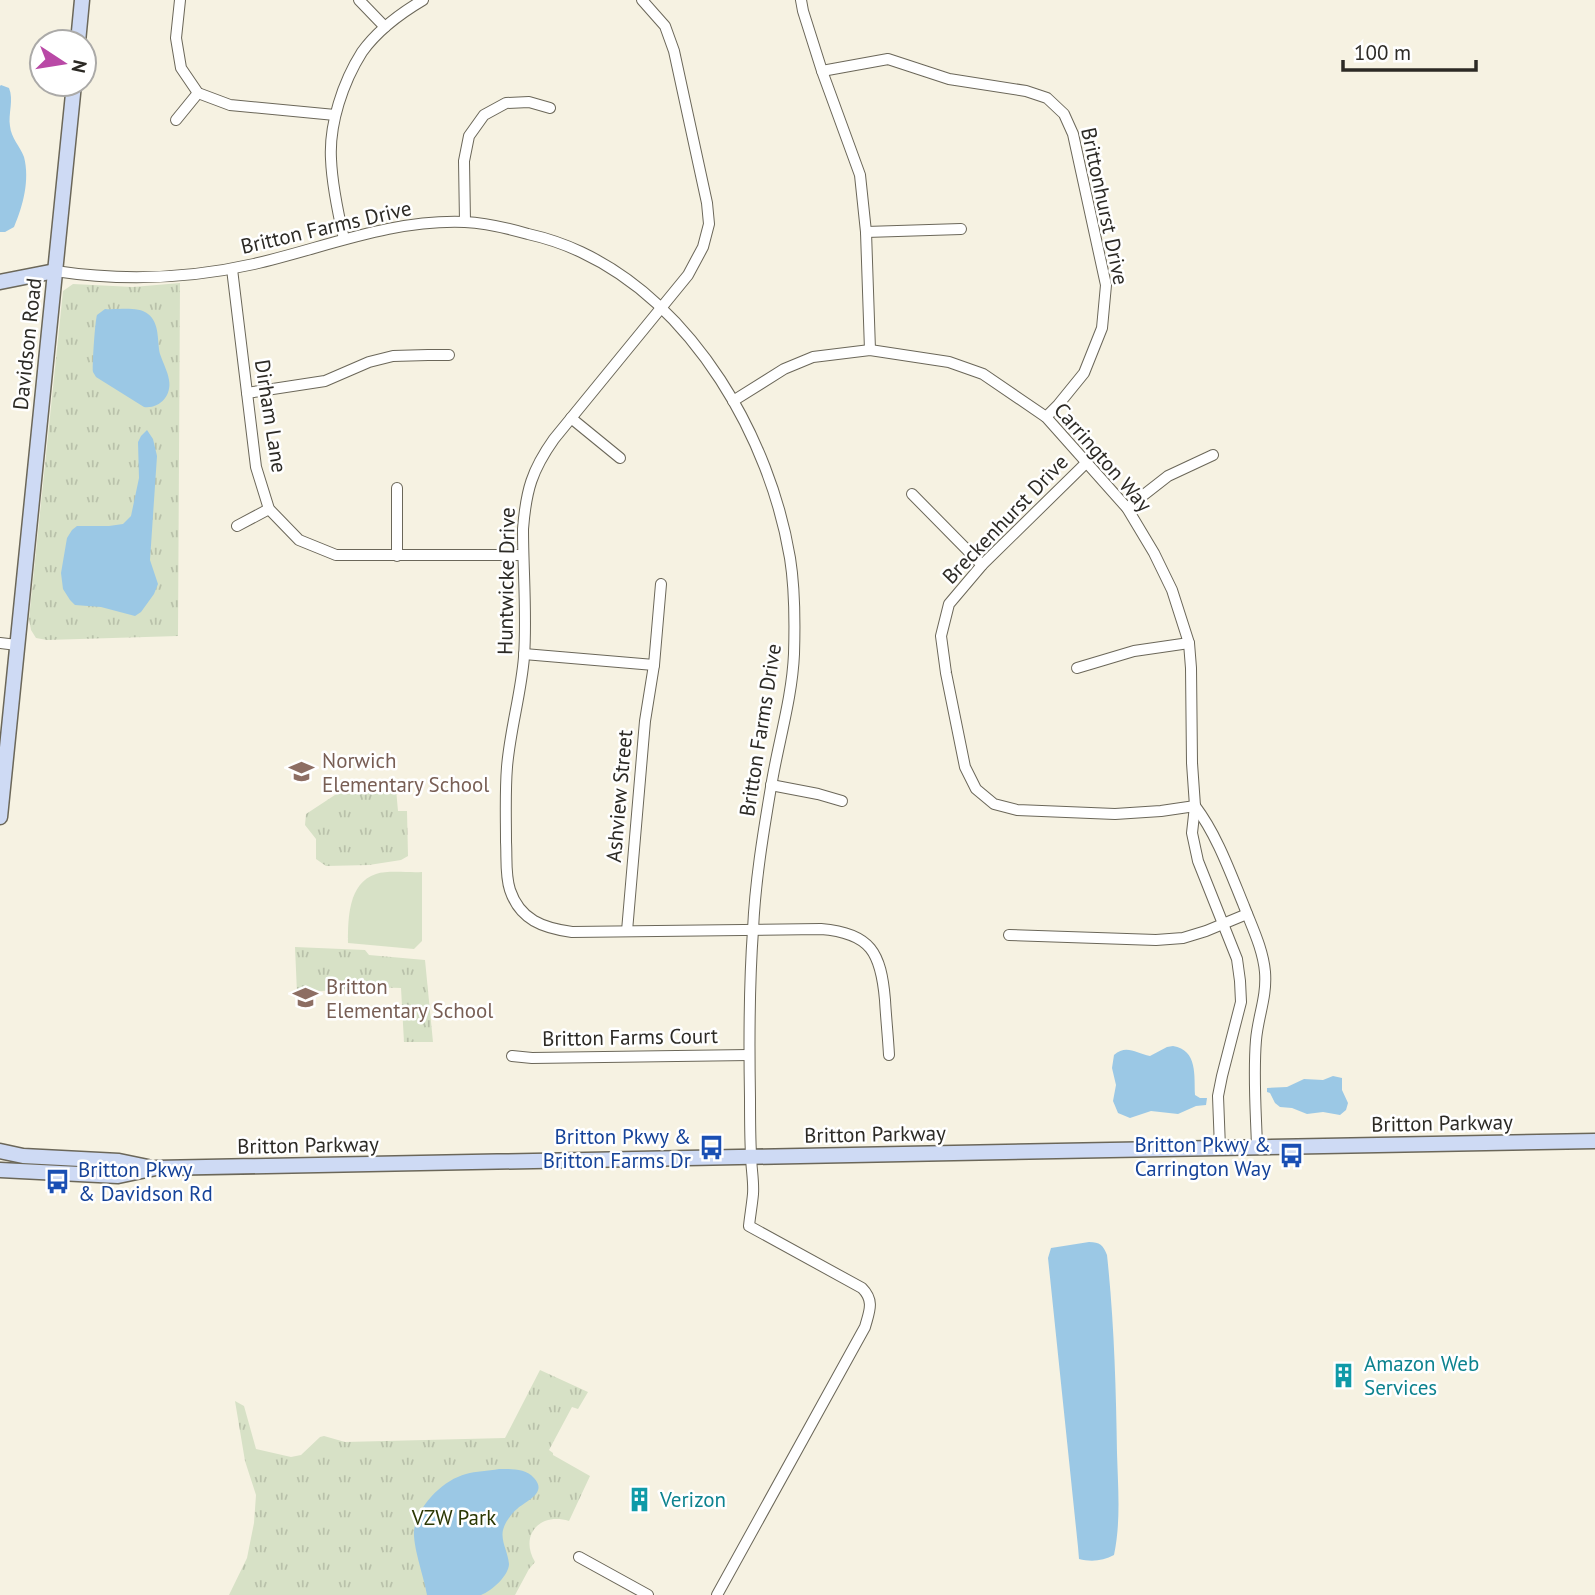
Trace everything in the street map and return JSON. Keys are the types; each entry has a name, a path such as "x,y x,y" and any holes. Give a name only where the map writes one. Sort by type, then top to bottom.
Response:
{"main road":[{"path":"79,28 82,0"},
{"name":"Davidson Road","path":"0,817 73,98"},
{"path":"0,282 55,271"},
{"name":"Britton Parkway","path":"0,1170 118,1176 156,1168 1595,1141"},
{"name":"Britton Parkway","path":"0,1151 23,1156 120,1161 156,1168"}],"street":[{"path":"180,0 176,38 181,68 198,93 230,105 335,115"},
{"path":"359,0 385,27"},
{"path":"344,239 334,195 330,157 335,115 346,84 363,52 385,27 423,0"},
{"name":"Huntwicke Drive","path":"642,0 665,26 674,51 706,198 709,224 703,247 688,275 539,459 530,484 524,510 524,654 507,766 507,873 510,890 516,904 540,925 572,932 821,929 851,934 865,942 880,967 889,1055"},
{"path":"800,0 822,71 860,175 866,232 870,350"},
{"name":"Brittonhurst Drive","path":"822,71 888,59 949,79 1026,91 1047,98 1064,114 1073,134 1106,285 1102,328 1084,373 1058,405 1045,416"},
{"path":"176,120 198,93"},
{"path":"465,222 464,161 469,136 484,115 506,103 529,102 550,107"},
{"name":"Britton Farms Drive","path":"55,271 133,278 182,276 258,263 406,224 465,222 505,228 549,239 582,252 624,277 661,307 718,374 754,442 775,495 790,557 794,600 793,659 785,724 771,785 752,930 749,1055 754,1191 749,1226 862,1288 870,1298 870,1310 865,1327 718,1595"},
{"path":"866,232 961,229"},
{"name":"Dirham Lane","path":"232,269 256,467 269,509 299,540 336,555 523,555"},
{"name":"Carrington Way","path":"733,401 784,369 813,358 870,350 949,362 983,374 1045,416 1127,508 1172,590 1189,643 1195,806 1192,834 1198,861 1237,959 1241,1002 1218,1096 1220,1148"},
{"path":"247,393 326,381 369,362 393,356 449,355"},
{"path":"571,418 620,458"},
{"path":"1127,508 1168,476 1213,455"},
{"name":"Breckenhurst Drive","path":"1086,463 982,565 949,604 941,636 965,767 976,789 994,804 1017,810 1115,814 1195,806"},
{"path":"397,488 397,556"},
{"path":"912,494 982,565"},
{"path":"237,526 269,509"},
{"name":"Ashview Street","path":"627,931 645,721 654,665 661,584"},
{"path":"0,643 17,645"},
{"path":"1077,668 1134,651 1189,643"},
{"path":"524,654 654,665"},
{"path":"771,785 842,801"},
{"name":"Carrington Way","path":"1195,806 1206,820 1226,863 1261,950 1265,970 1266,993 1255,1054 1257,1147"},
{"path":"1009,935 1156,940 1183,938 1247,914"},
{"name":"Britton Farms Court","path":"512,1056 749,1055"},
{"path":"579,1557 648,1595"}],"green space":[{"path":"180,283 178,636 47,640 36,638 29,619 63,291 73,284 133,287"},
{"path":"396,789 398,811 407,811 408,856 401,860 369,865 326,866 316,859 316,839 305,825 306,814 347,790"},
{"path":"422,872 422,941 414,949 348,943 352,903 360,885 376,874"},
{"path":"295,947 365,950 369,955 425,960 433,1042 404,1042 401,988 371,987 297,993"},
{"name":"VZW Park","path":"540,1370 588,1392 578,1409 572,1407 549,1450 590,1476 569,1521 549,1520 535,1528 529,1543 535,1562 515,1595 229,1595 247,1558 256,1495 245,1461 235,1401 244,1406 256,1449 291,1457 301,1455 324,1436 345,1442 505,1438"}],"water":[{"path":"1,85 9,88 11,130 26,166 23,202 14,227 5,232 0,232"},
{"path":"105,309 139,310 148,314 155,322 169,386 166,396 159,404 144,407 93,373 96,319"},
{"path":"147,430 153,439 157,456 150,560 158,584 154,594 135,616 101,607 75,605 63,589 61,573 67,538 77,526 123,524 131,516 139,478 138,442"},
{"path":"1173,1046 1181,1048 1191,1058 1195,1095 1207,1098 1206,1105 1196,1106 1178,1114 1151,1111 1130,1118 1118,1113 1113,1101 1116,1085 1112,1068 1114,1055 1123,1050 1131,1050 1150,1056"},
{"path":"1333,1076 1342,1078 1342,1090 1348,1103 1346,1110 1340,1115 1323,1112 1307,1114 1280,1107 1267,1092 1267,1088 1287,1087 1304,1079 1323,1080"},
{"path":"1089,1242 1101,1245 1107,1255 1114,1354 1119,1504 1114,1555 1092,1561 1079,1559 1048,1258 1051,1248"},
{"path":"499,1469 527,1472 538,1483 539,1488 534,1496 513,1513 504,1527 503,1541 509,1564 506,1573 495,1586 481,1595 427,1595 414,1538 420,1512 432,1495 457,1477"}],"place":[{"name":"Norwich Elementary School","path":"302,772"},
{"name":"Britton Elementary School","path":"306,998"},
{"name":"Britton Pkwy & Britton Farms Dr","path":"711,1148"},
{"name":"Britton Pkwy & Carrington Way","path":"1291,1156"},
{"name":"Britton Pkwy & Davidson Rd","path":"58,1181"},
{"name":"Amazon Web Services","path":"1344,1375"},
{"name":"Verizon","path":"640,1499"}]}
